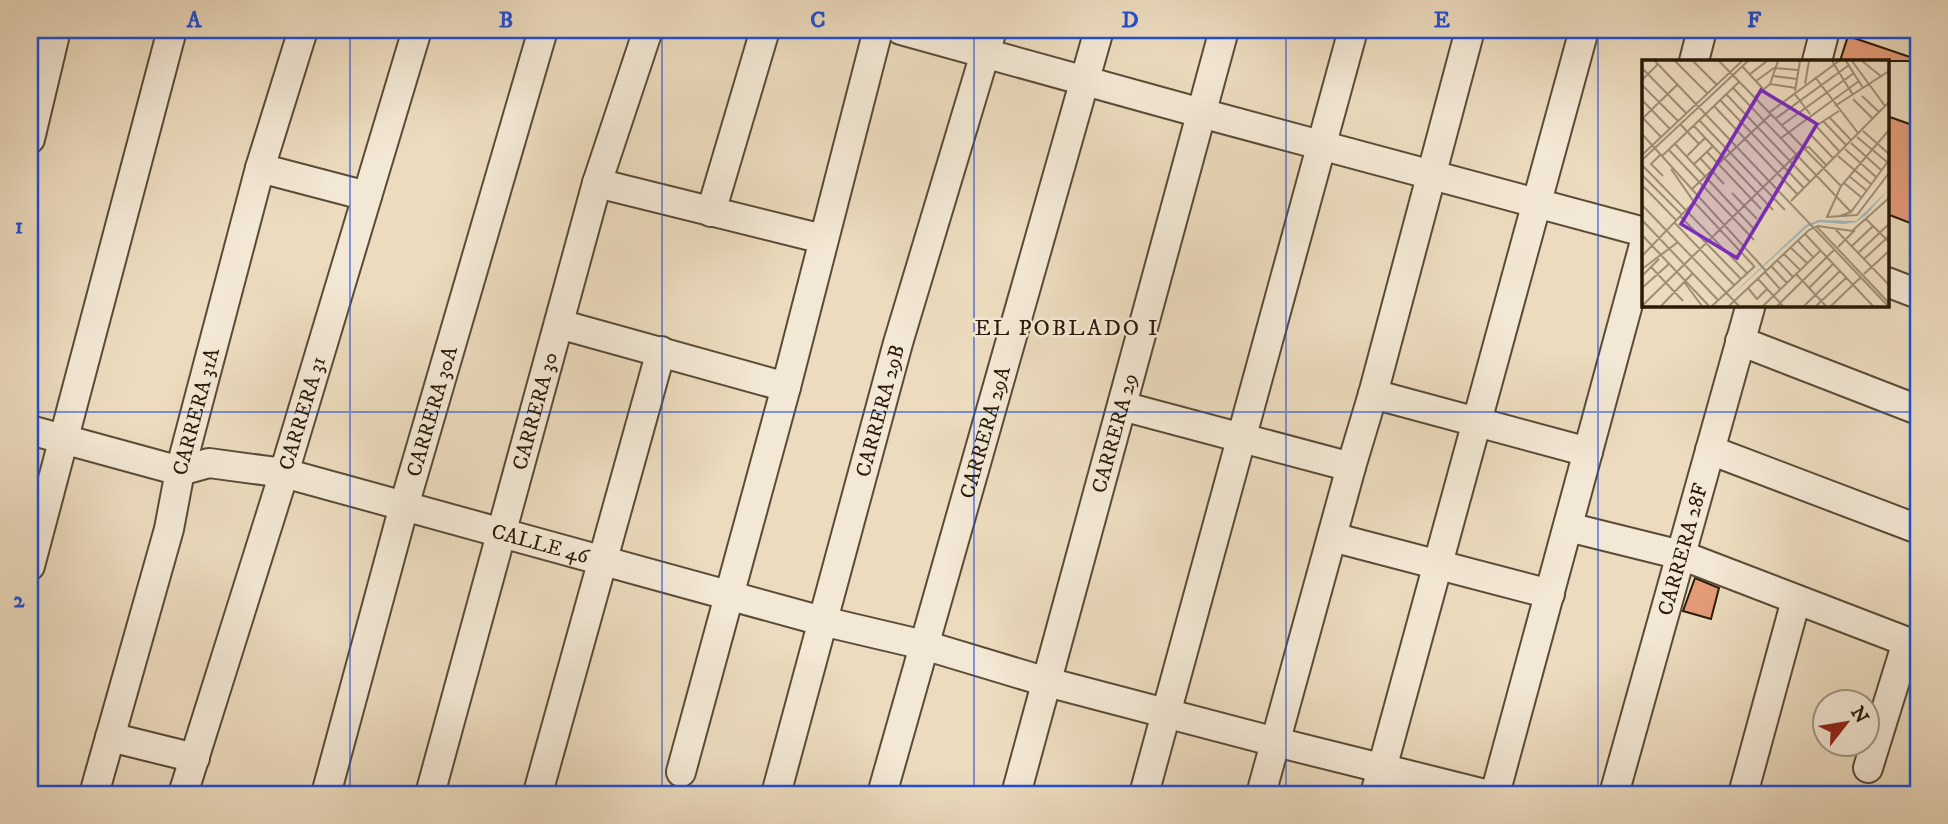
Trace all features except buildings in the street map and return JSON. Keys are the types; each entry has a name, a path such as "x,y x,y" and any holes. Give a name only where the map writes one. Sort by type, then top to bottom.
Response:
{"street":[{"path":"30,139 56,30"},
{"path":"30,566 172,30"},
{"name":"CARRERA 31A","path":"94,794 169,529 180,471 260,169 303,30"},
{"name":"CARRERA 31","path":"183,794 284,473 417,30"},
{"name":"CARRERA 30A","path":"326,794 404,506 543,30"},
{"name":"CARRERA 30","path":"430,794 597,183 648,30"},
{"path":"711,212 765,30"},
{"path":"681,772 786,387 878,30"},
{"path":"901,30 989,41 1086,81 1642,232"},
{"name":"CARRERA 29A","path":"882,794 1100,30"},
{"name":"CARRERA 29","path":"1016,794 1224,30"},
{"path":"1144,794 1353,30"},
{"path":"1261,794 1373,394 1470,30"},
{"path":"1379,781 1584,30"},
{"path":"1694,60 1702,30"},
{"path":"1817,60 1825,30"},
{"name":"CARRERA 29B","path":"776,794 898,343 989,41"},
{"path":"260,169 367,196"},
{"path":"597,183 823,239"},
{"path":"1496,794 1642,249"},
{"path":"1888,282 1918,294"},
{"name":"CARRERA 28F","path":"1614,794 1750,306"},
{"path":"559,324 786,387"},
{"path":"1740,341 1918,410"},
{"path":"539,789 661,351"},
{"path":"1373,394 1588,452"},
{"path":"1122,406 1351,467"},
{"name":"CALLE 46","path":"30,429 180,471 209,463 284,473 1276,742 1379,781 1485,794"},
{"path":"1710,450 1918,529"},
{"path":"1568,527 1681,555 1913,644 1868,768"},
{"path":"1332,537 1550,594"},
{"path":"1742,794 1796,600"},
{"path":"110,737 195,758"}],"district":[{"name":"EL POBLADO I","path":"1067,327"}]}
